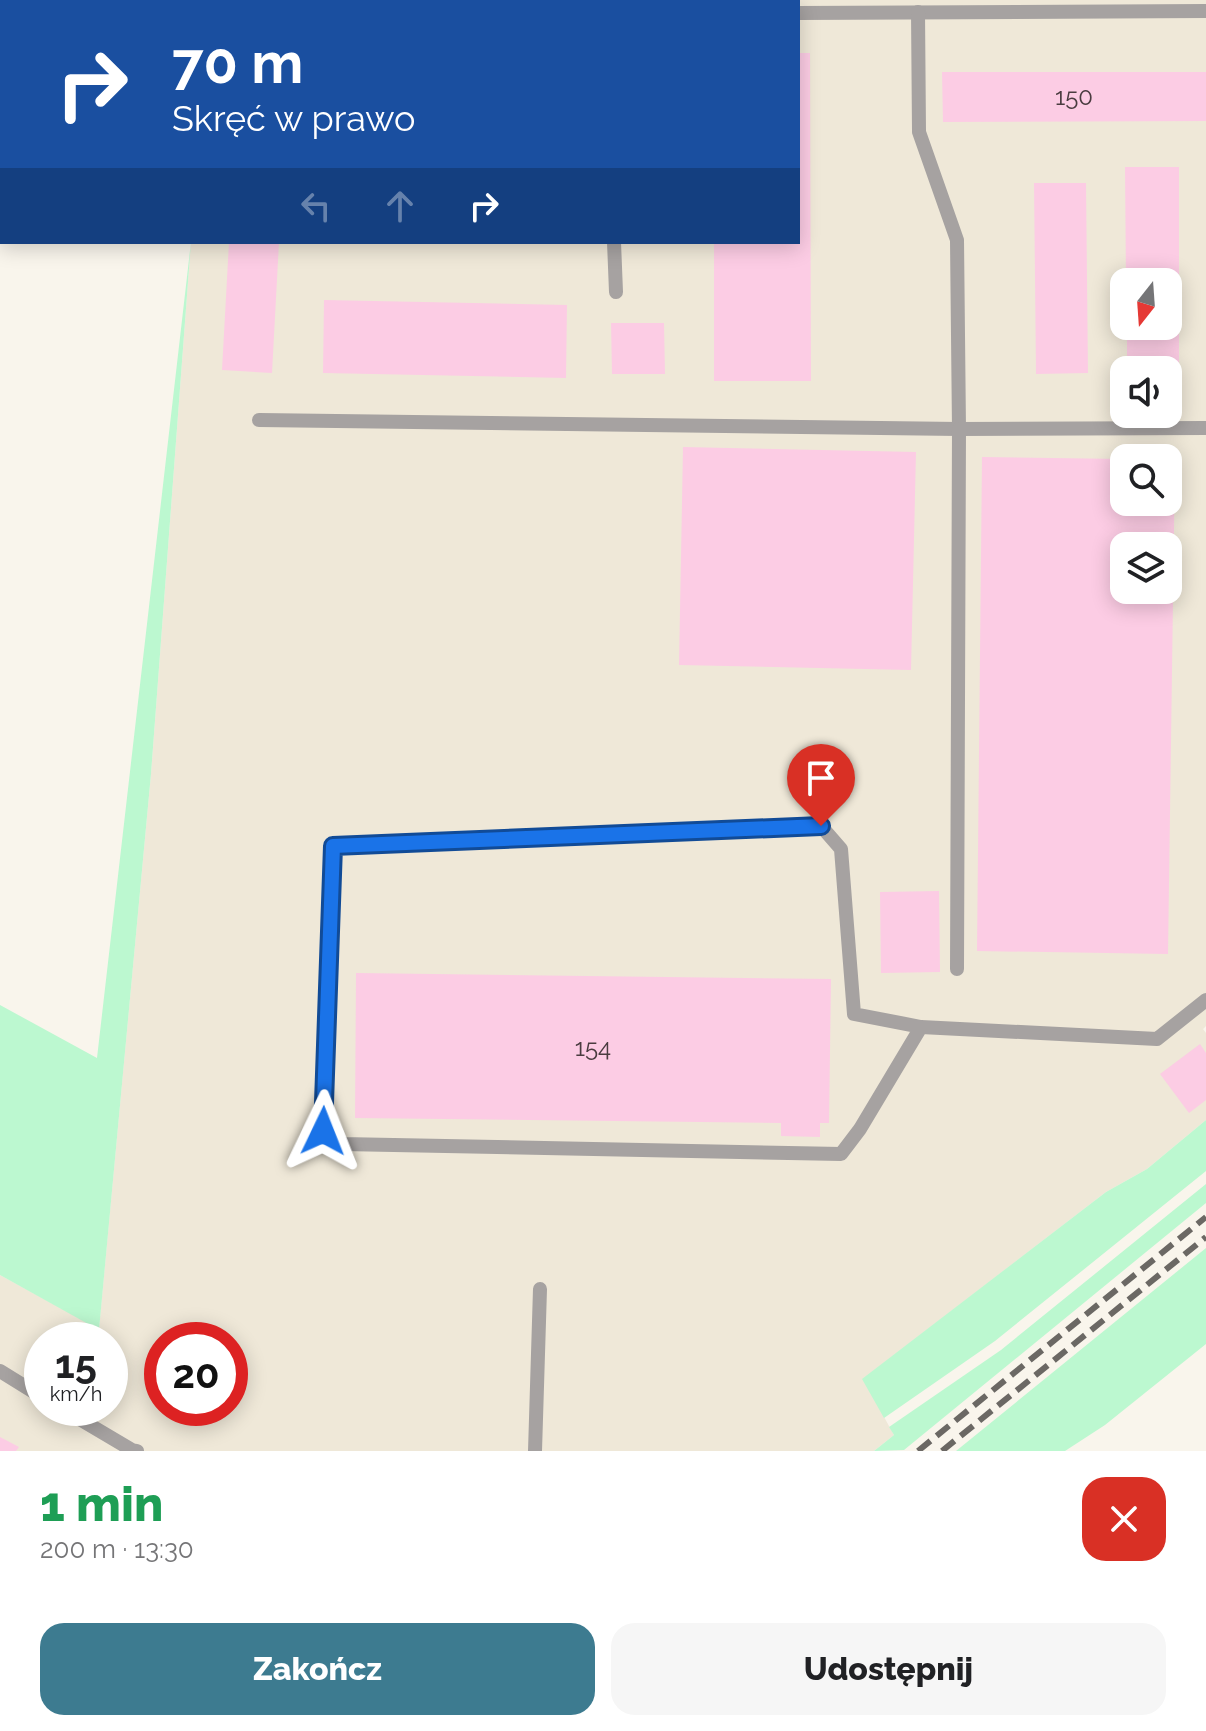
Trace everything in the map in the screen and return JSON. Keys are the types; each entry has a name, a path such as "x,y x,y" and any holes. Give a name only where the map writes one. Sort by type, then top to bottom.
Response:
{"lane":[{"path":"800,13 1206,11"},
{"path":"918,12 919,132 957,240 957,969"},
{"path":"614,244 616,292"},
{"path":"259,420 959,429 1206,428"},
{"path":"921,1027 860,1129 841,1154 342,1144 323,1131 333,846 821,826 841,849 854,1014 921,1027 1157,1039 1206,1000"},
{"path":"535,1451 540,1289"},
{"path":"0,1371 24,1386"},
{"path":"91,1426 133,1451"}],"shaded area":[{"path":"800,0 1206,0 1206,1026 1203,1029 1206,1033 1206,1120 1147,1169 1106,1192 863,1379 894,1435 874,1451 0,1451 0,1275 86,1322 24,1322 24,1426 128,1426 128,1322 100,1322 151,774 191,244 800,244"}],"green space":[{"path":"191,244 151,774 100,1322 85,1322 0,1275 0,1005 97,1058"},
{"path":"1206,1120 1206,1171 995,1341 884,1418 862,1379 1106,1192 1147,1169"},
{"path":"1206,1184 1206,1203 904,1450 874,1451 894,1435 889,1427 1001,1350"},
{"path":"1206,1248 1206,1344 1105,1425 1065,1451 956,1451"}],"building":[{"path":"800,53 810,53 811,381 714,381 714,244 800,244"},
{"path":"942,72 1206,72 1206,121 943,122"},
{"path":"1125,167 1179,167 1179,268 1126,268"},
{"path":"1034,183 1086,183 1088,373 1036,374"},
{"path":"229,244 279,244 272,373 222,370"},
{"path":"324,300 567,305 566,378 323,373"},
{"path":"611,323 664,323 665,374 612,374"},
{"path":"1127,340 1179,340 1179,356 1127,356"},
{"path":"683,447 916,452 911,670 679,665"},
{"path":"982,457 1110,459 1110,516 1174,516 1174,532 1110,532 1110,604 1173,604 1168,954 977,951"},
{"path":"939,891 940,972 881,973 880,892"},
{"path":"356,973 831,979 829,1123 820,1123 820,1137 781,1136 781,1123 355,1118"},
{"path":"1200,1044 1206,1053 1206,1100 1189,1113 1160,1074"},
{"path":"0,1437 19,1447 16,1451 0,1451"}],"railway":[{"path":"918,1451 1206,1217"},
{"path":"942,1451 1206,1237"}],"route":[{"path":"323,1131 333,846 821,826"}]}
